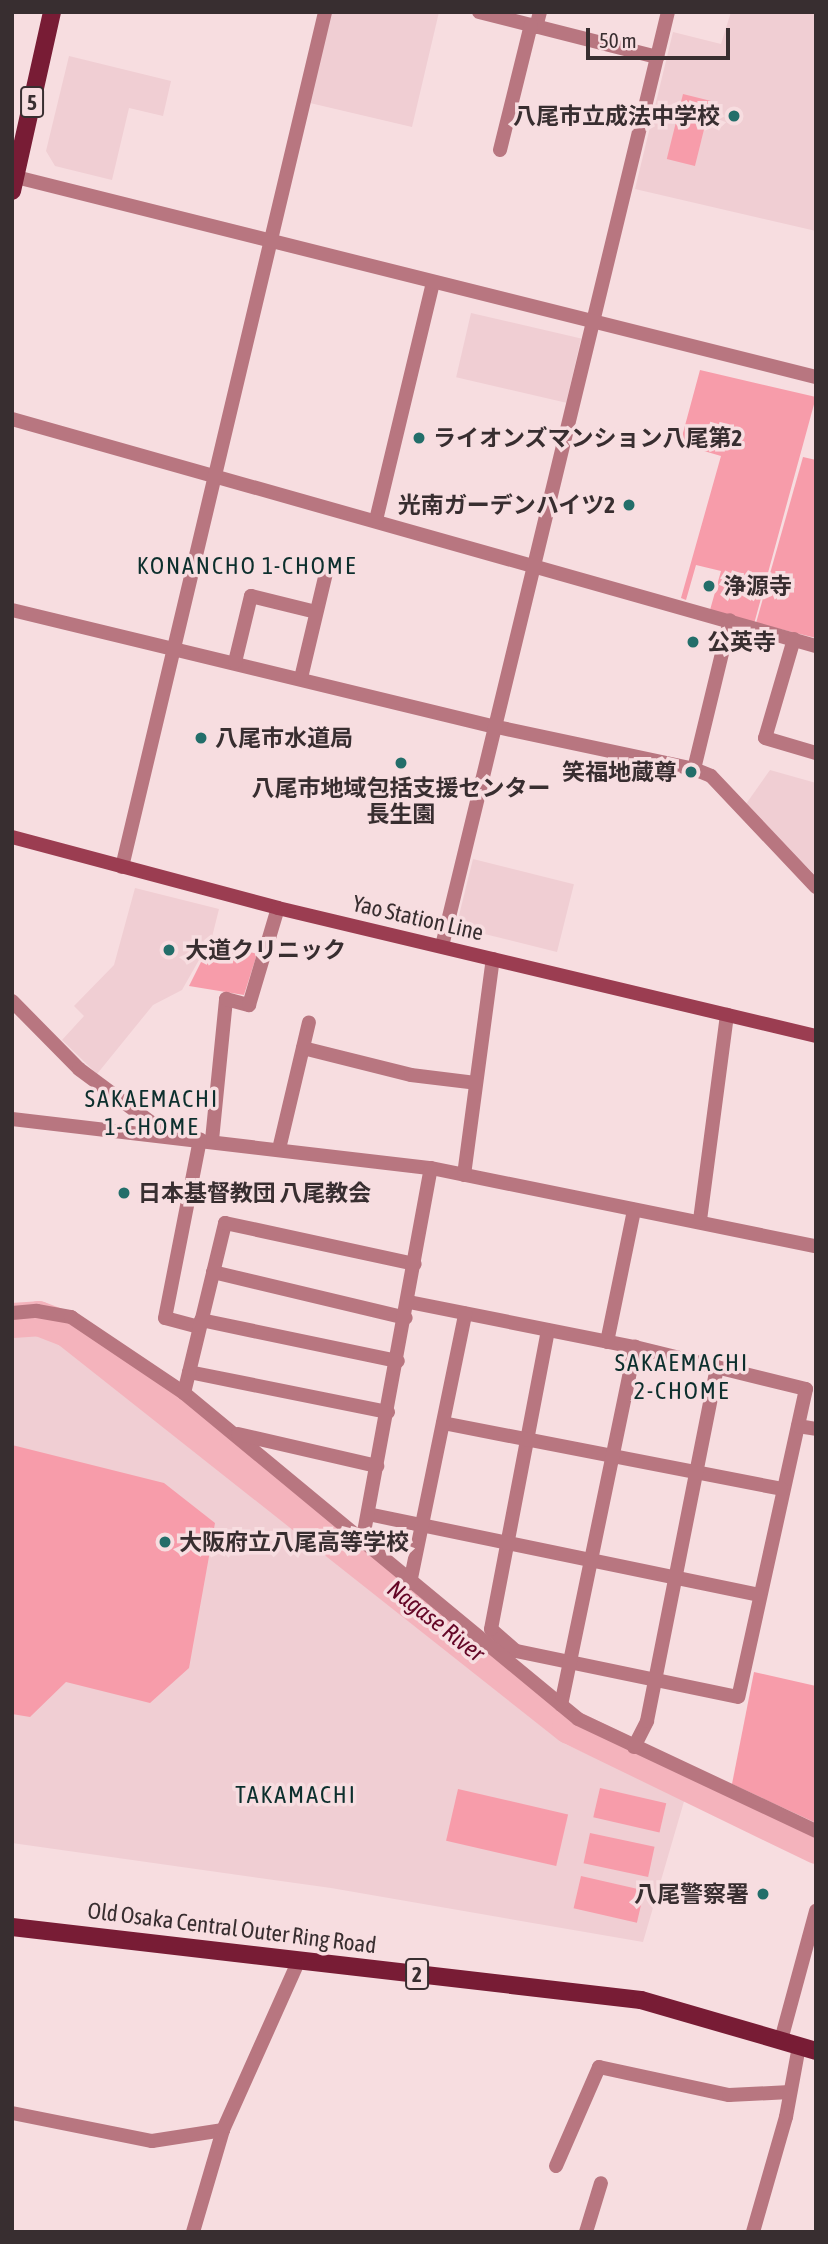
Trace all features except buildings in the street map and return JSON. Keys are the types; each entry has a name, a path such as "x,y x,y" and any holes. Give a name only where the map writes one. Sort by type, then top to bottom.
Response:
{"main road":[{"name":"5","path":"13,181 52,12"},
{"name":"Yao Station Line","path":"12,837 278,908 816,1036"},
{"name":"Old Osaka Central Outer Ring Road","path":"12,1927 641,2000 807,2048"}],"street":[{"path":"121,867 172,647 217,476 325,12"},
{"path":"479,12 536,21 657,57"},
{"path":"442,946 537,565 668,12"},
{"path":"500,150 536,21"},
{"path":"13,181 816,377"},
{"path":"376,520 433,283"},
{"path":"12,419 537,565 816,646"},
{"path":"301,678 326,573"},
{"path":"235,662 251,596 316,612"},
{"path":"12,610 497,727 694,769 711,776 816,887"},
{"path":"694,769 730,620"},
{"path":"794,639 765,738 816,753"},
{"path":"278,908 249,1005 226,999 206,1139 164,1318 398,1361"},
{"path":"464,1175 494,959"},
{"path":"12,1001 79,1069 118,1102 168,1134"},
{"path":"700,1220 727,1015"},
{"path":"279,1149 309,1022"},
{"path":"303,1048 411,1075 476,1083"},
{"path":"12,1119 168,1134 431,1168 634,1210 700,1220 816,1246"},
{"path":"362,1543 409,1302 431,1168"},
{"path":"607,1342 634,1210"},
{"path":"184,1393 225,1223 415,1264"},
{"path":"213,1272 406,1318"},
{"path":"409,1302 635,1347 806,1388 781,1489 738,1697 516,1651 491,1629 548,1330"},
{"path":"12,1313 37,1311 71,1317 184,1393 561,1706 634,1747 816,1831"},
{"path":"410,1583 465,1314"},
{"path":"561,1706 635,1347"},
{"path":"634,1747 647,1721 718,1367"},
{"path":"188,1372 388,1412"},
{"path":"443,1423 781,1489"},
{"path":"797,1426 816,1429"},
{"path":"233,1433 377,1466"},
{"path":"368,1514 758,1595"},
{"path":"781,2040 816,1912"},
{"path":"193,2232 223,2130 299,1960"},
{"path":"757,2231 790,2092 807,2048"},
{"path":"556,2166 599,2067 729,2095 790,2092"},
{"path":"12,2113 152,2141 223,2130"},
{"path":"586,2232 601,2183"}],"shaded area":[{"path":"331,12 439,12 412,127 310,103"},
{"name":"八尾市立成法中学校","path":"731,12 816,12 816,231 635,189 673,32 721,44"},
{"path":"69,56 171,81 163,116 129,108 112,180 55,166 46,151"},
{"path":"683,94 711,101 695,166 667,159"},
{"path":"471,313 581,338 566,403 456,377"},
{"path":"700,370 816,397 754,624 710,610 721,571 696,565 686,600 681,598 721,456 680,444"},
{"path":"803,457 816,460 816,638 756,623"},
{"path":"770,770 816,783 816,876 746,804"},
{"path":"473,859 574,884 557,952 456,927"},
{"path":"135,888 219,909 212,937 182,990 153,1005 97,1074 62,1040 84,1016 74,1006 114,965"},
{"path":"212,940 257,954 244,995 189,986"},
{"name":"大阪府立八尾高等学校","path":"12,1331 70,1341 565,1744 685,1798 643,1942 331,1888 12,1843"},
{"path":"12,1445 164,1483 215,1523 189,1668 150,1703 66,1682 30,1717 12,1714"},
{"path":"754,1672 816,1686 816,1823 732,1784"},
{"path":"600,1788 666,1803 660,1833 593,1817"},
{"path":"458,1789 568,1814 556,1866 446,1841"},
{"path":"590,1833 655,1847 648,1877 584,1863"},
{"path":"581,1876 644,1891 637,1923 574,1908"}],"waterway":[{"name":"Nagase River","path":"12,1320 38,1318 67,1329 569,1726 816,1846"}],"place":[{"name":"八尾市立成法中学校","path":"734,116"},
{"name":"ライオンズマンション八尾第2","path":"419,438"},
{"name":"光南ガーデンハイツ2","path":"629,505"},
{"name":"浄源寺","path":"709,586"},
{"name":"公英寺","path":"693,642"},
{"name":"八尾市水道局","path":"201,738"},
{"name":"八尾市地域包括支援センター 長生園","path":"401,763"},
{"name":"笑福地蔵尊","path":"691,772"},
{"name":"大道クリニック","path":"169,950"},
{"name":"日本基督教団 八尾教会","path":"124,1193"},
{"name":"大阪府立八尾高等学校","path":"165,1542"},
{"name":"八尾警察署","path":"763,1894"}],"district":[{"name":"KONANCHO 1-CHOME","path":"247,566"},
{"name":"SAKAEMACHI 1-CHOME","path":"152,1113"},
{"name":"SAKAEMACHI 2-CHOME","path":"682,1377"},
{"name":"TAKAMACHI","path":"296,1795"}]}
